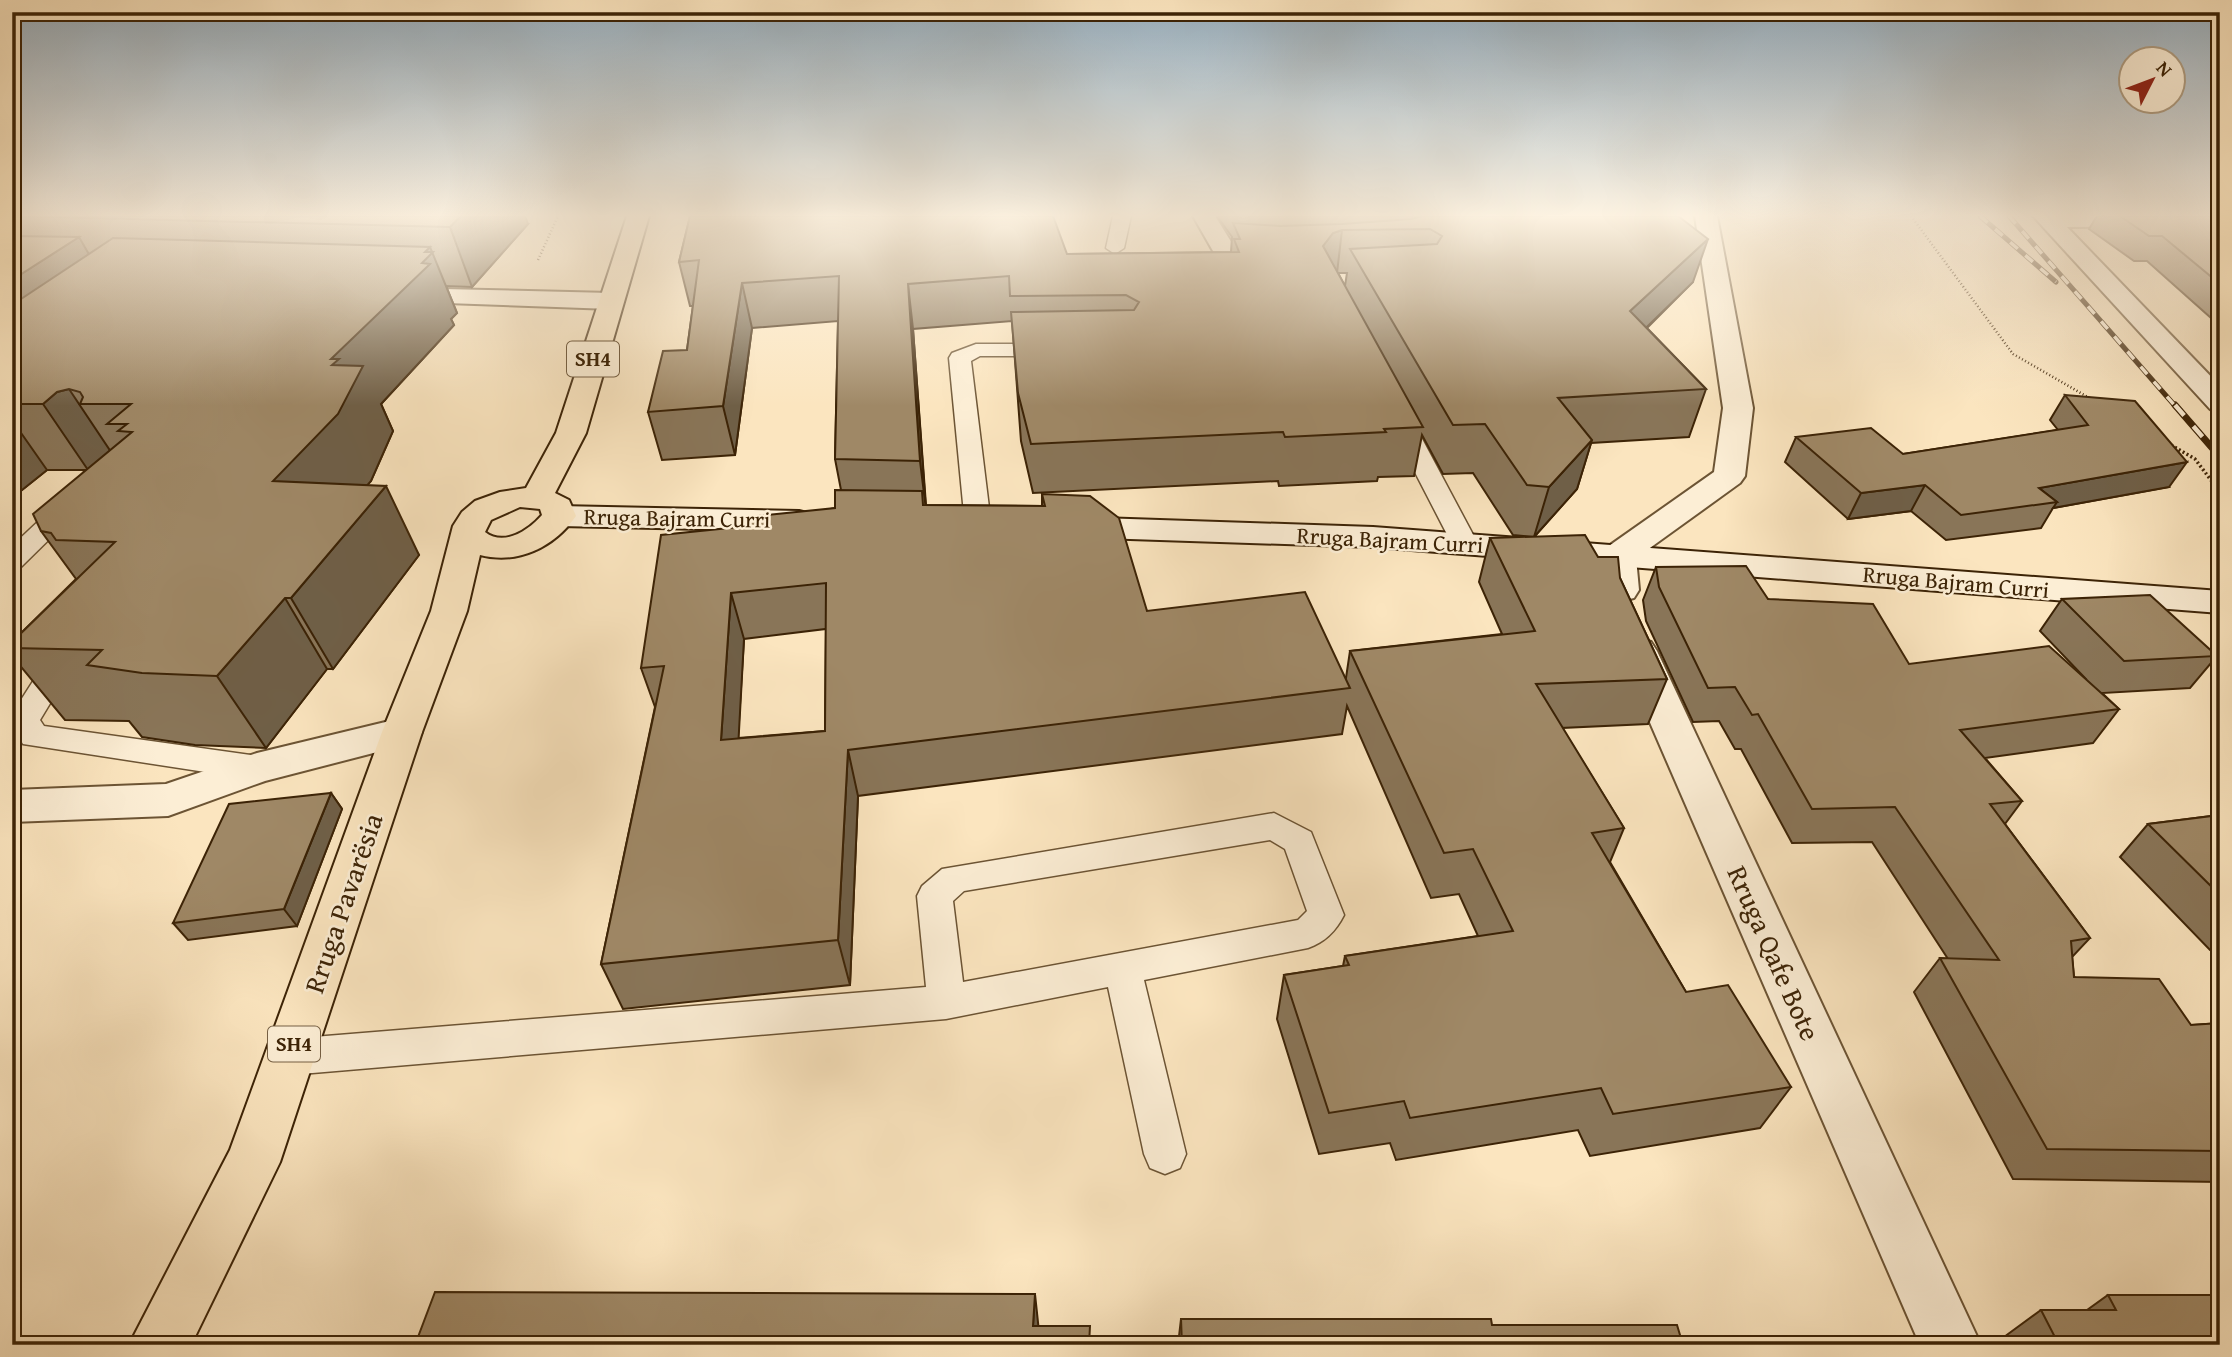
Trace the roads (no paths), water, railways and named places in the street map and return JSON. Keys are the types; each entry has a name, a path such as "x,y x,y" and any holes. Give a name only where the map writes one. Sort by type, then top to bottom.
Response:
{"main road":[{"name":"SH4","path":"548,507 504,500 475,516 468,525 468,535 474,542 488,547 506,547 542,536 548,507 618,279"},
{"name":"Rruga Pavarësia","path":"159,1345 253,1162 402,732 449,611 468,535"},
{"name":"Rruga Pavarësia","path":"449,611 525,543"}],"street":[{"path":"1618,555 1729,476 1738,408 1717,279"},
{"path":"2103,279 2220,403"},
{"path":"370,295 611,301"},
{"name":"Rruga Bajram Curri","path":"548,507 824,521"},
{"name":"Rruga Bajram Curri","path":"991,524 1373,537 2220,602"},
{"name":"Rruga Qafe Bote","path":"1618,555 1625,622 1951,1345"},
{"path":"12,806 168,800 257,768 402,732"}],"lane":[{"path":"991,524 960,358 976,350 1072,349"},
{"path":"1388,398 1465,544"},
{"path":"12,561 92,484"},
{"path":"78,633 24,720 34,736 257,768"},
{"path":"289,1058 946,1002 1308,933 1326,915 1299,841 1274,826 954,879 935,896 946,1002"},
{"path":"1122,968 1166,1154"}],"railway":[{"path":"2053,279 2056,282"},
{"path":"2064,279 2176,407"},
{"path":"2175,405 2220,457"}]}
